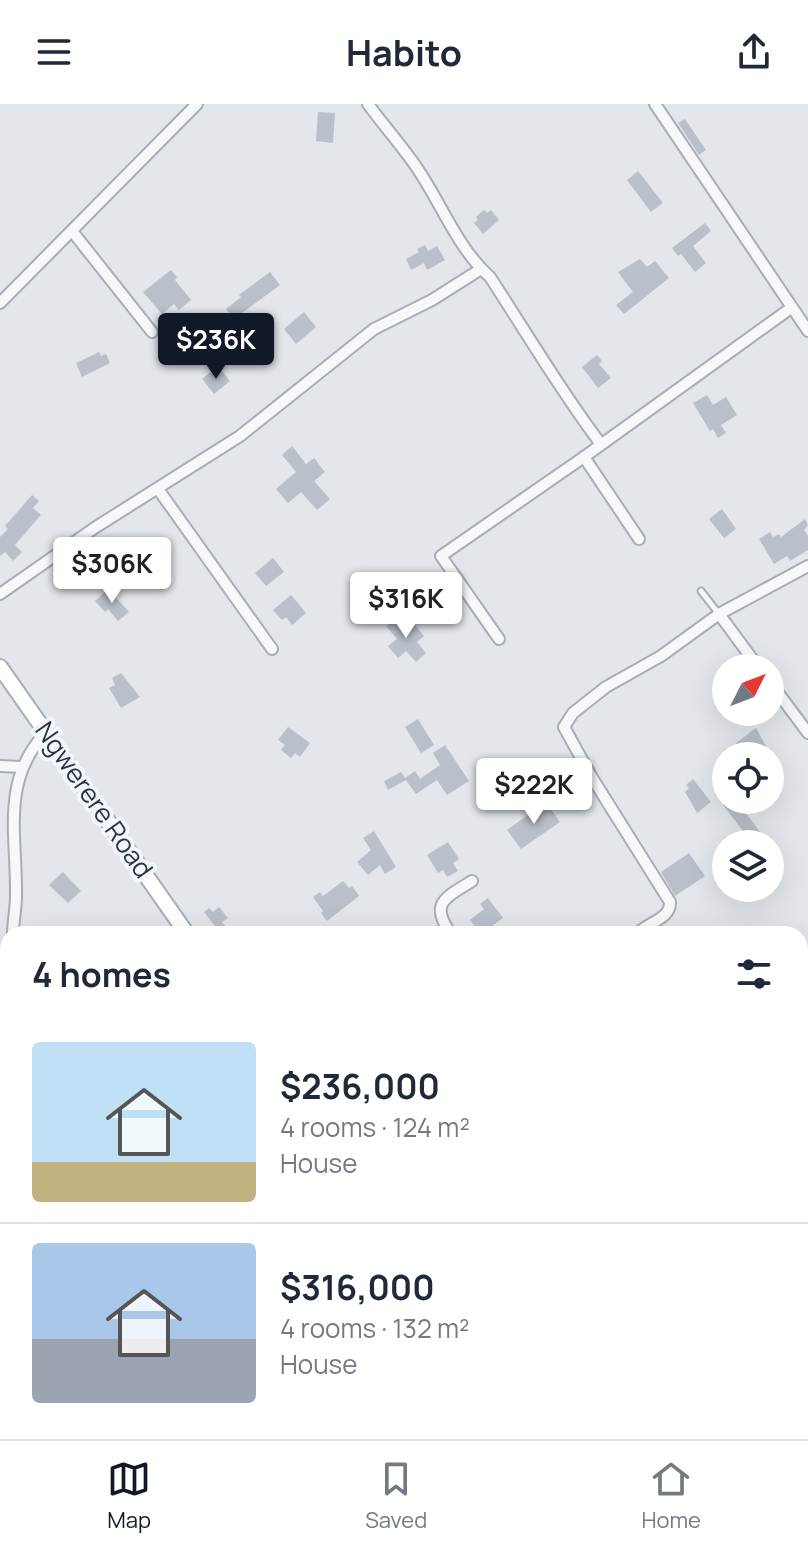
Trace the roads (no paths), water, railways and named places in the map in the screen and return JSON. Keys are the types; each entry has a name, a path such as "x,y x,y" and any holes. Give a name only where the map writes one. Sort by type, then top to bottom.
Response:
{"main road":[{"name":"Ngwerere Road","path":"0,667 181,926"}],"street":[{"path":"0,303 197,104"},
{"path":"368,104 417,169 570,404 600,443"},
{"path":"655,104 808,331"},
{"path":"72,231 152,332"},
{"path":"0,594 96,527 240,436 374,329 432,300 481,269"},
{"path":"499,639 441,556 791,308"},
{"path":"584,457 639,539"},
{"path":"158,489 272,649"},
{"path":"645,926 667,914 671,908 670,902 564,727 573,713 606,687 661,656 719,614 808,566"},
{"path":"719,614 749,654"},
{"path":"784,701 808,733"},
{"path":"14,926 16,897 10,814 22,767 31,746 47,731"},
{"path":"0,766 22,767"},
{"path":"446,926 439,914 440,906 454,892 472,881"},
{"path":"0,1190 0,1247"}],"lane":[{"path":"701,591 719,614"}]}
